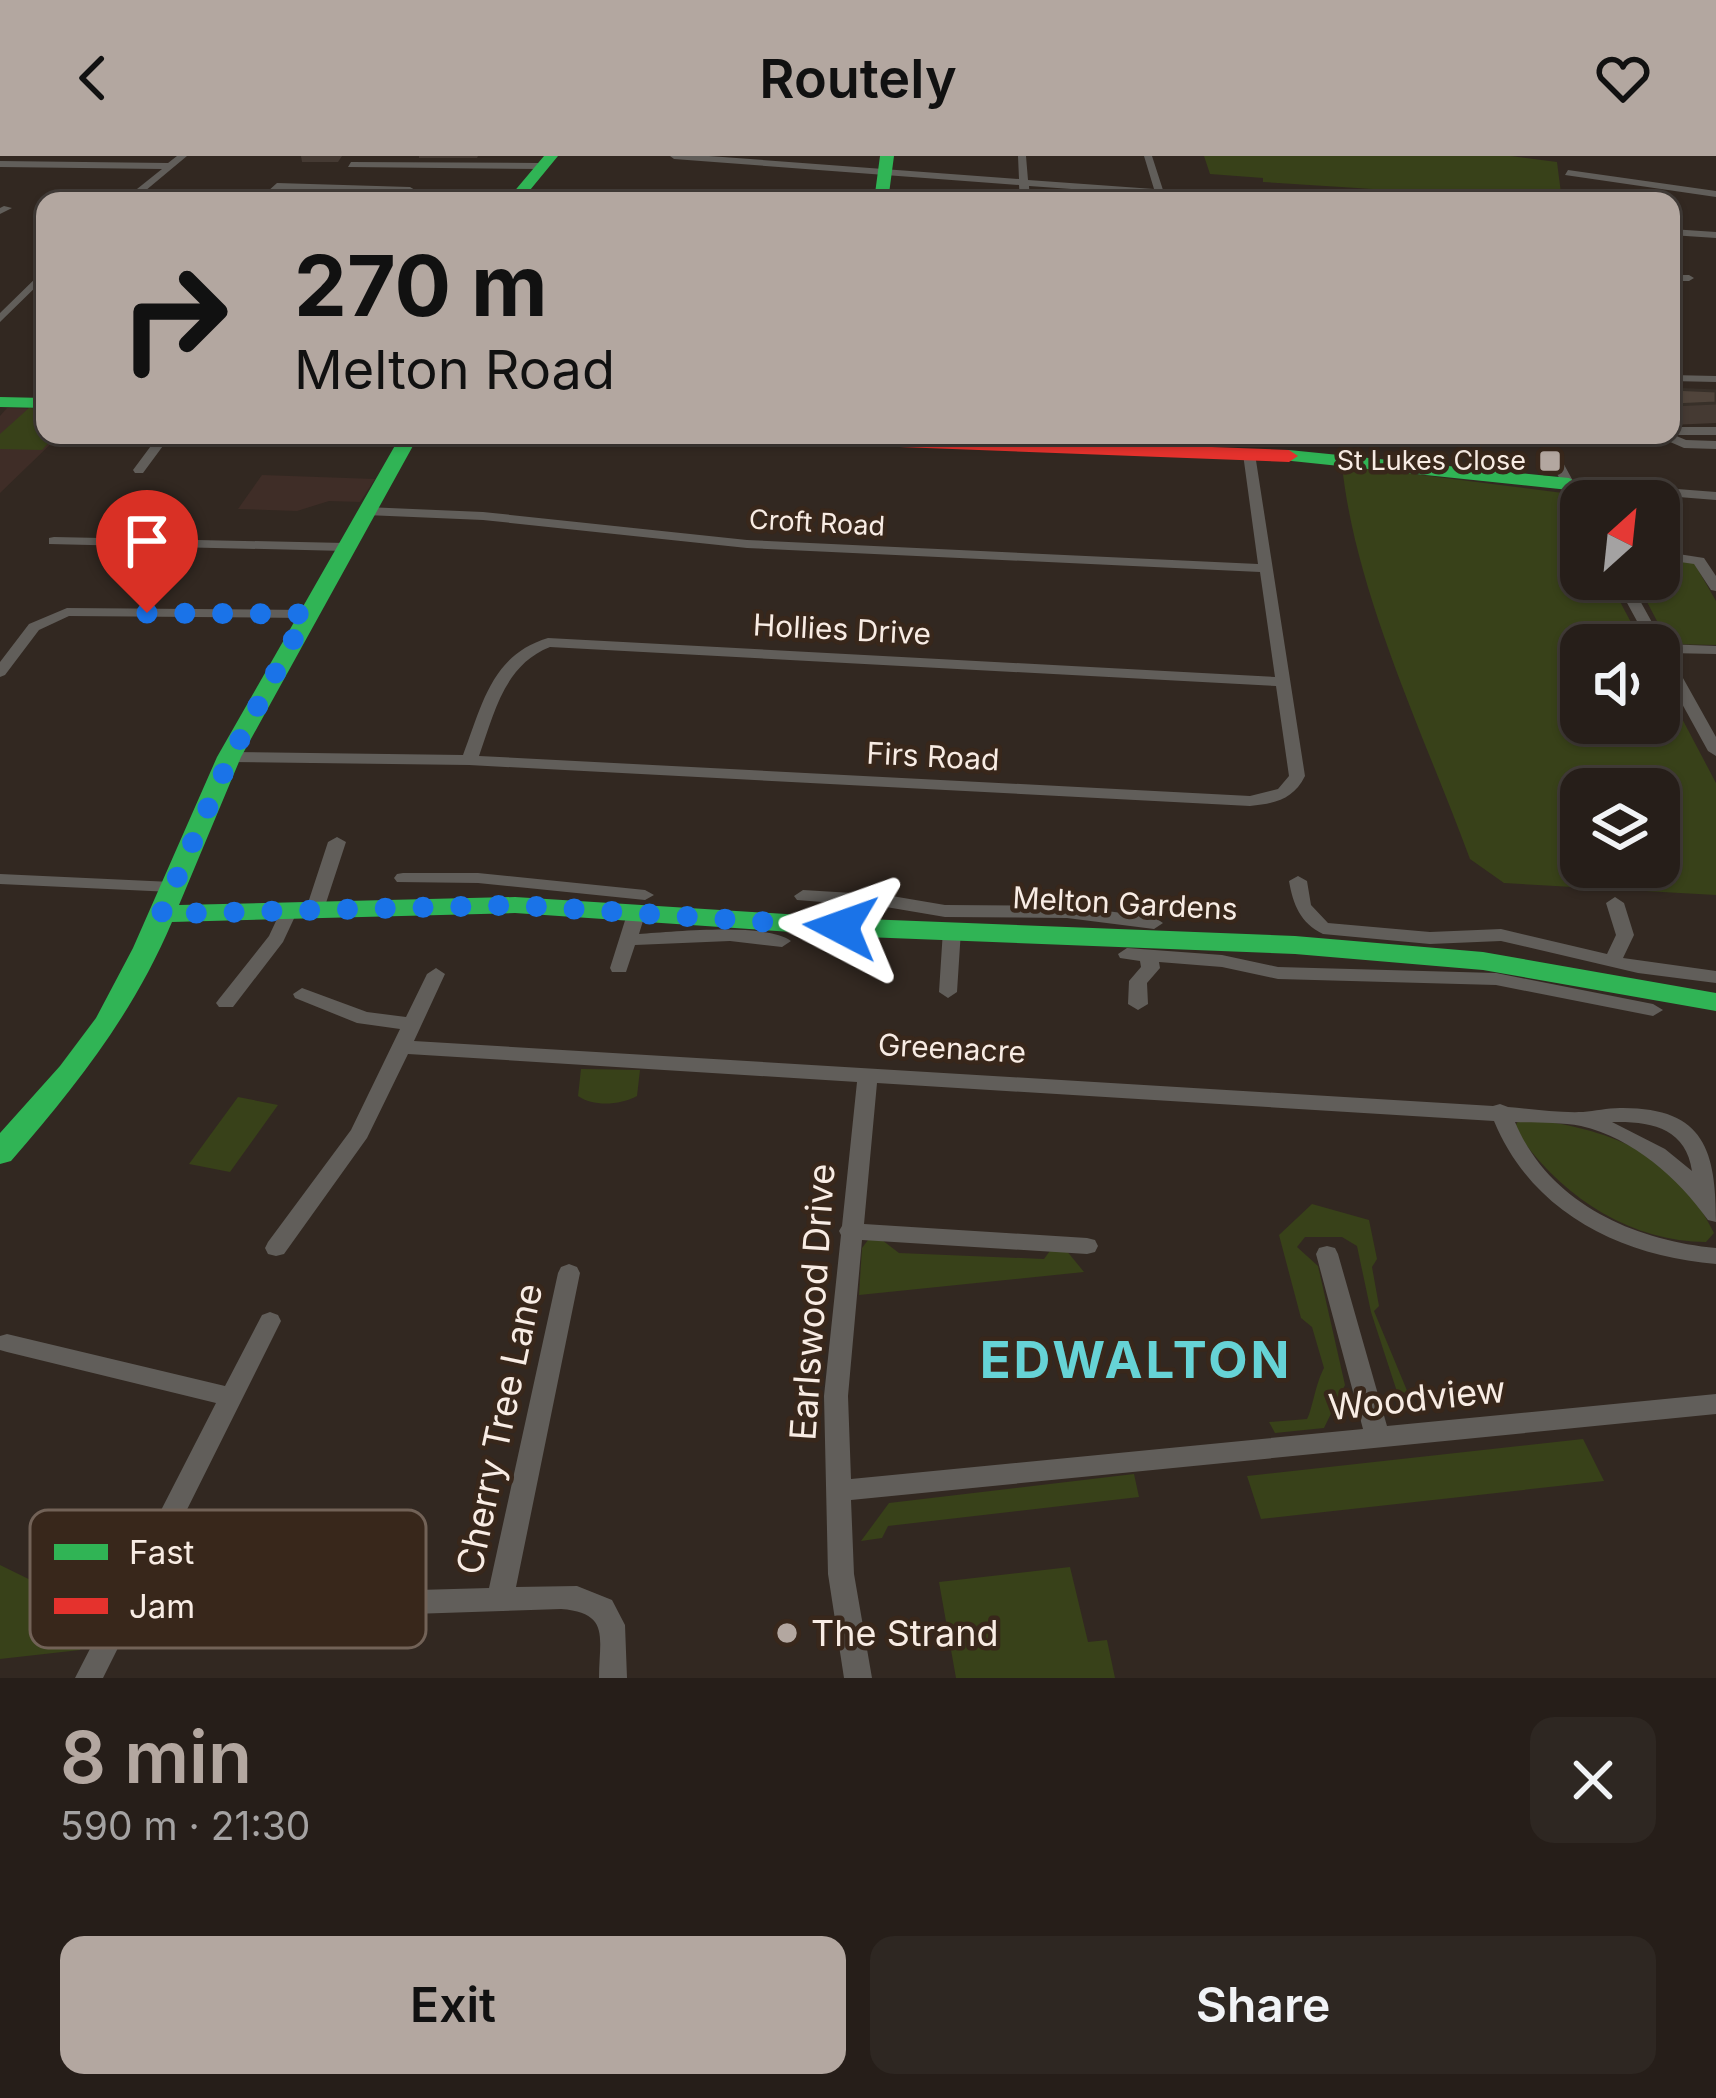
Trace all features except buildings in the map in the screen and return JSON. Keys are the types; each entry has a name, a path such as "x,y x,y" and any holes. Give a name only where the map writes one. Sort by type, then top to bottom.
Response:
{"street":[{"path":"138,192 183,156"},
{"path":"674,156 886,164 1115,192"},
{"path":"1022,156 1025,192"},
{"path":"1148,156 1159,192"},
{"path":"351,165 545,161"},
{"path":"520,192 545,161"},
{"path":"0,164 170,166"},
{"path":"0,178 35,164"},
{"path":"270,192 277,187 410,190 421,166"},
{"path":"1568,172 1716,194"},
{"path":"1681,188 1693,176"},
{"path":"1602,192 1613,178"},
{"path":"1680,233 1716,236"},
{"path":"1680,278 1689,278"},
{"path":"0,318 36,281"},
{"path":"1709,379 1716,397"},
{"path":"0,402 36,403"},
{"path":"1680,432 1716,431"},
{"path":"1680,441 1716,445"},
{"path":"139,470 158,444"},
{"path":"0,1153 97,1038 137,970 230,758 405,444"},
{"path":"986,444 1249,454 1560,493"},
{"path":"1547,444 1567,480"},
{"name":"Firs Road","path":"230,758 469,760 1250,801 1284,794 1297,776 1249,454"},
{"path":"1680,496 1716,496"},
{"name":"Croft Road","path":"366,511 483,515 747,544 1266,568"},
{"path":"54,541 346,548"},
{"path":"1680,558 1699,561 1716,587"},
{"path":"0,673 34,627 67,612 307,614"},
{"name":"Hollies Drive","path":"469,760 510,662 530,647 548,642 1283,682"},
{"path":"1680,648 1716,650"},
{"path":"1680,684 1715,746"},
{"path":"226,1003 302,909 337,842"},
{"name":"Melton Gardens","path":"403,878 435,892"},
{"path":"0,879 172,886"},
{"path":"1298,881 1302,906 1323,928 1430,938 1501,935 1669,973 1716,977"},
{"name":"Melton Gardens","path":"161,914 302,909 435,892 843,913 1067,912 1154,923"},
{"name":"Melton Gardens","path":"803,896 843,913 952,930 1415,952 1716,1002"},
{"path":"620,968 641,903"},
{"path":"1614,958 1625,935 1615,903"},
{"path":"948,992 952,930"},
{"path":"628,940 730,935 782,941"},
{"path":"1528,970 1530,940"},
{"path":"1295,945 1300,975"},
{"name":"Melton Gardens","path":"1138,1004 1138,982 1151,968 1137,954 1222,961 1300,975 1436,974 1496,979 1653,1010"},
{"path":"276,1248 360,1133 436,974"},
{"path":"306,1004 412,1024"},
{"name":"Greenacre","path":"401,1047 1582,1119 1607,1114 1664,1118 1691,1135 1706,1174 1702,1192"},
{"name":"Earlswood Drive","path":"858,1678 841,1574 836,1396 868,1074"},
{"path":"1500,1111 1524,1163 1552,1193 1597,1222 1643,1243 1693,1256 1716,1256"},
{"name":"Greenacre","path":"1582,1119 1675,1163 1716,1214"},
{"path":"850,1231 1087,1246"},
{"path":"1327,1254 1378,1438"},
{"name":"Cherry Tree Lane","path":"500,1600 569,1273"},
{"path":"173,1510 270,1322"},
{"path":"7,1343 231,1397"},
{"name":"Woodview","path":"838,1491 1716,1403"},
{"name":"Cherry Tree Lane","path":"426,1602 585,1598 602,1606 611,1621 613,1678"},
{"path":"88,1678 103,1648"}],"shaded area":[{"path":"7,408 36,409 36,444 51,444 0,493 0,416"},
{"path":"262,475 375,479 360,502 329,501 297,511 238,509"}],"green space":[{"path":"1204,156 1511,156 1557,162 1561,192 1420,192 1210,174"},
{"path":"29,408 36,408 36,444 48,444 42,450 0,449 0,434"},
{"path":"1342,465 1560,493 1560,600 1619,600 1632,624 1560,624 1560,744 1680,744 1680,715 1716,783 1716,895 1592,888 1680,888 1680,768 1560,768 1560,886 1504,883 1470,859 1361,563"},
{"path":"1680,561 1693,561 1716,601 1716,645 1680,644 1680,624 1659,624 1646,600 1680,600"},
{"path":"581,1069 640,1070 637,1096 607,1104 584,1100 578,1096"},
{"path":"238,1097 278,1105 230,1172 189,1164"},
{"path":"1520,1118 1581,1129 1635,1148 1679,1181 1714,1233 1706,1242 1677,1239 1621,1223 1596,1209 1531,1152 1514,1128"},
{"path":"1312,1204 1369,1220 1377,1259 1372,1267 1379,1306 1374,1311 1408,1393 1401,1404 1371,1312 1357,1246 1342,1237 1305,1237 1297,1247 1318,1266 1345,1385 1324,1428 1275,1433 1269,1422 1307,1419 1324,1368 1312,1327 1301,1318 1279,1235"},
{"path":"868,1240 882,1240 899,1253 1044,1259 1052,1248 1066,1250 1084,1272 859,1295 862,1248"},
{"path":"1583,1439 1604,1481 1261,1519 1247,1476"},
{"path":"1134,1474 1139,1497 888,1526 882,1538 861,1541 889,1503"},
{"path":"0,1565 30,1580 30,1648 81,1648 0,1659"},
{"path":"1070,1567 1088,1642 1107,1640 1115,1678 956,1678 939,1582"}],"traffic: fast":[{"path":"521,192 551,156"},
{"path":"882,192 887,156"},
{"path":"0,402 36,403"},
{"path":"0,1153 71,1073 108,1022 147,948 229,757 405,444"},
{"path":"1289,456 1560,483"},
{"path":"161,914 515,905 865,928 1295,945 1483,961 1716,1002"}],"traffic: jam":[{"path":"978,444 1289,456"}],"place":[{"name":"St Lukes Close","path":"1550,461"},
{"name":"The Strand","path":"787,1633"}],"district":[{"name":"EDWALTON","path":"1136,1360"}],"route":[{"path":"147,613 307,614 207,805 161,914 515,905 841,927"}]}
